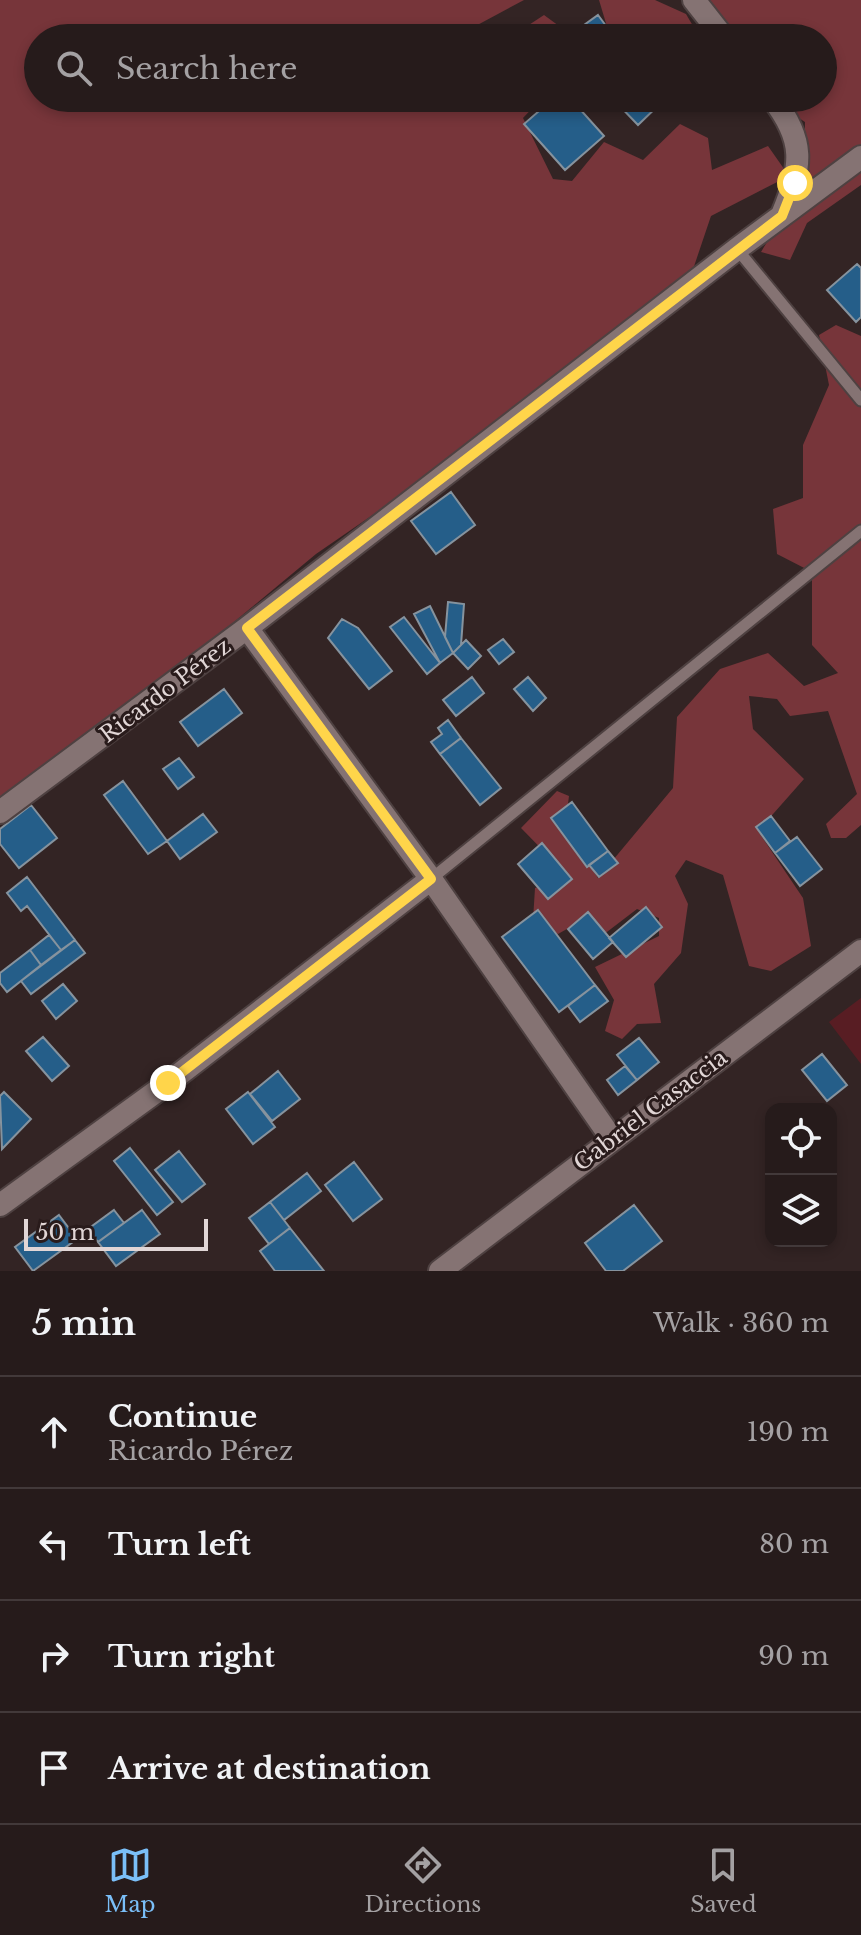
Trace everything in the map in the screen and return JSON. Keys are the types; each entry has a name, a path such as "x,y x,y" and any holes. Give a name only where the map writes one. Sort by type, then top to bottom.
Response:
{"street":[{"path":"694,0 713,24"},
{"path":"782,216 795,183 797,157 796,136 784,112"},
{"name":"Ricardo Pérez","path":"0,812 247,628 737,249 861,157"},
{"path":"247,628 431,879 612,1139"},
{"path":"0,1205 168,1083 431,879"},
{"name":"Gabriel Casaccia","path":"440,1271 861,951"}],"lane":[{"path":"737,249 861,400"},
{"path":"431,879 861,531"}],"shaded area":[{"path":"0,0 524,0 479,24 24,24 24,112 529,112 523,118 553,179 572,181 604,142 643,160 680,124 708,138 712,170 768,146 789,176 711,216 682,302 316,554 57,769 0,810"},
{"path":"599,0 655,0 686,14 692,24 606,24"},
{"path":"706,0 861,0 861,185 807,223 790,260 761,252 804,181 805,122 790,112 837,112 837,24 727,24"},
{"path":"544,15 556,24 530,24"},
{"path":"836,325 861,336 861,825 846,838 831,838 826,824 857,794 828,711 790,716 777,699 749,696 753,729 804,779 758,831 803,898 811,946 771,971 749,966 723,875 686,860 675,876 688,904 681,953 654,984 661,1023 637,1024 622,1039 605,1031 614,1000 595,967 659,936 659,918 637,909 603,935 581,921 558,934 533,920 535,888 569,877 521,828 557,791 569,796 565,827 598,878 673,788 677,717 720,669 768,653 804,686 838,673 812,645 812,572 777,554 773,509 803,498 803,445 829,385 819,335"},
{"path":"861,998 861,1064 829,1022"}],"building":[{"path":"598,15 605,24 585,24"},
{"path":"538,112 583,112 604,136 565,170 524,124"},
{"path":"625,112 652,112 638,125"},
{"path":"857,264 861,268 861,317 856,322 827,290"},
{"path":"451,492 475,525 436,554 411,521"},
{"path":"448,602 464,604 461,645 453,653 445,637"},
{"path":"430,606 453,653 440,663 414,614"},
{"path":"404,617 440,663 427,674 390,627"},
{"path":"342,619 358,628 392,671 369,689 328,638"},
{"path":"503,639 514,652 499,664 488,650"},
{"path":"466,640 481,656 468,669 453,653"},
{"path":"472,677 484,693 456,716 443,700"},
{"path":"528,677 546,698 533,711 514,689"},
{"path":"224,689 242,713 198,746 180,722"},
{"path":"448,720 461,738 440,754 431,742 442,734 438,728"},
{"path":"461,738 501,788 480,805 440,754"},
{"path":"179,758 194,777 178,789 163,769"},
{"path":"123,781 167,841 148,854 104,795"},
{"path":"572,802 608,851 587,867 551,818"},
{"path":"31,805 57,838 19,868 0,844 0,829"},
{"path":"203,814 217,832 180,859 167,841"},
{"path":"771,816 790,841 775,853 756,827"},
{"path":"797,837 822,869 800,886 775,853"},
{"path":"542,843 572,879 548,899 518,864"},
{"path":"608,851 618,863 599,877 589,865"},
{"path":"27,877 75,940 61,950 27,906 21,911 7,893"},
{"path":"646,907 662,927 626,957 609,938"},
{"path":"538,910 595,985 559,1012 502,937"},
{"path":"588,912 613,942 593,959 568,929"},
{"path":"49,935 61,950 41,965 30,950"},
{"path":"75,940 85,953 31,994 21,981"},
{"path":"30,950 41,965 7,992 0,983 0,973"},
{"path":"63,984 77,1001 56,1019 42,1001"},
{"path":"595,985 608,1001 580,1022 568,1006"},
{"path":"43,1037 69,1066 52,1081 26,1051"},
{"path":"639,1038 659,1062 637,1080 617,1055"},
{"path":"822,1054 847,1085 827,1101 802,1070"},
{"path":"625,1066 637,1080 618,1095 607,1080"},
{"path":"278,1071 300,1099 272,1121 250,1094"},
{"path":"4,1092 31,1119 2,1149 0,1096"},
{"path":"248,1092 275,1127 253,1144 226,1109"},
{"path":"130,1148 173,1202 157,1215 114,1161"},
{"path":"179,1151 205,1184 182,1202 155,1170"},
{"path":"354,1162 382,1199 353,1221 325,1185"},
{"path":"307,1173 321,1191 284,1220 270,1202"},
{"path":"270,1202 290,1228 269,1244 249,1218"},
{"path":"634,1205 662,1241 623,1271 606,1271 585,1243"},
{"path":"114,1210 124,1223 98,1242 88,1229"},
{"path":"142,1210 160,1234 116,1266 98,1242"},
{"path":"59,1215 77,1239 33,1271 15,1247"},
{"path":"290,1228 324,1271 275,1271 260,1251"}],"route":[{"path":"168,1083 431,879 247,628 782,216 795,183"}]}
